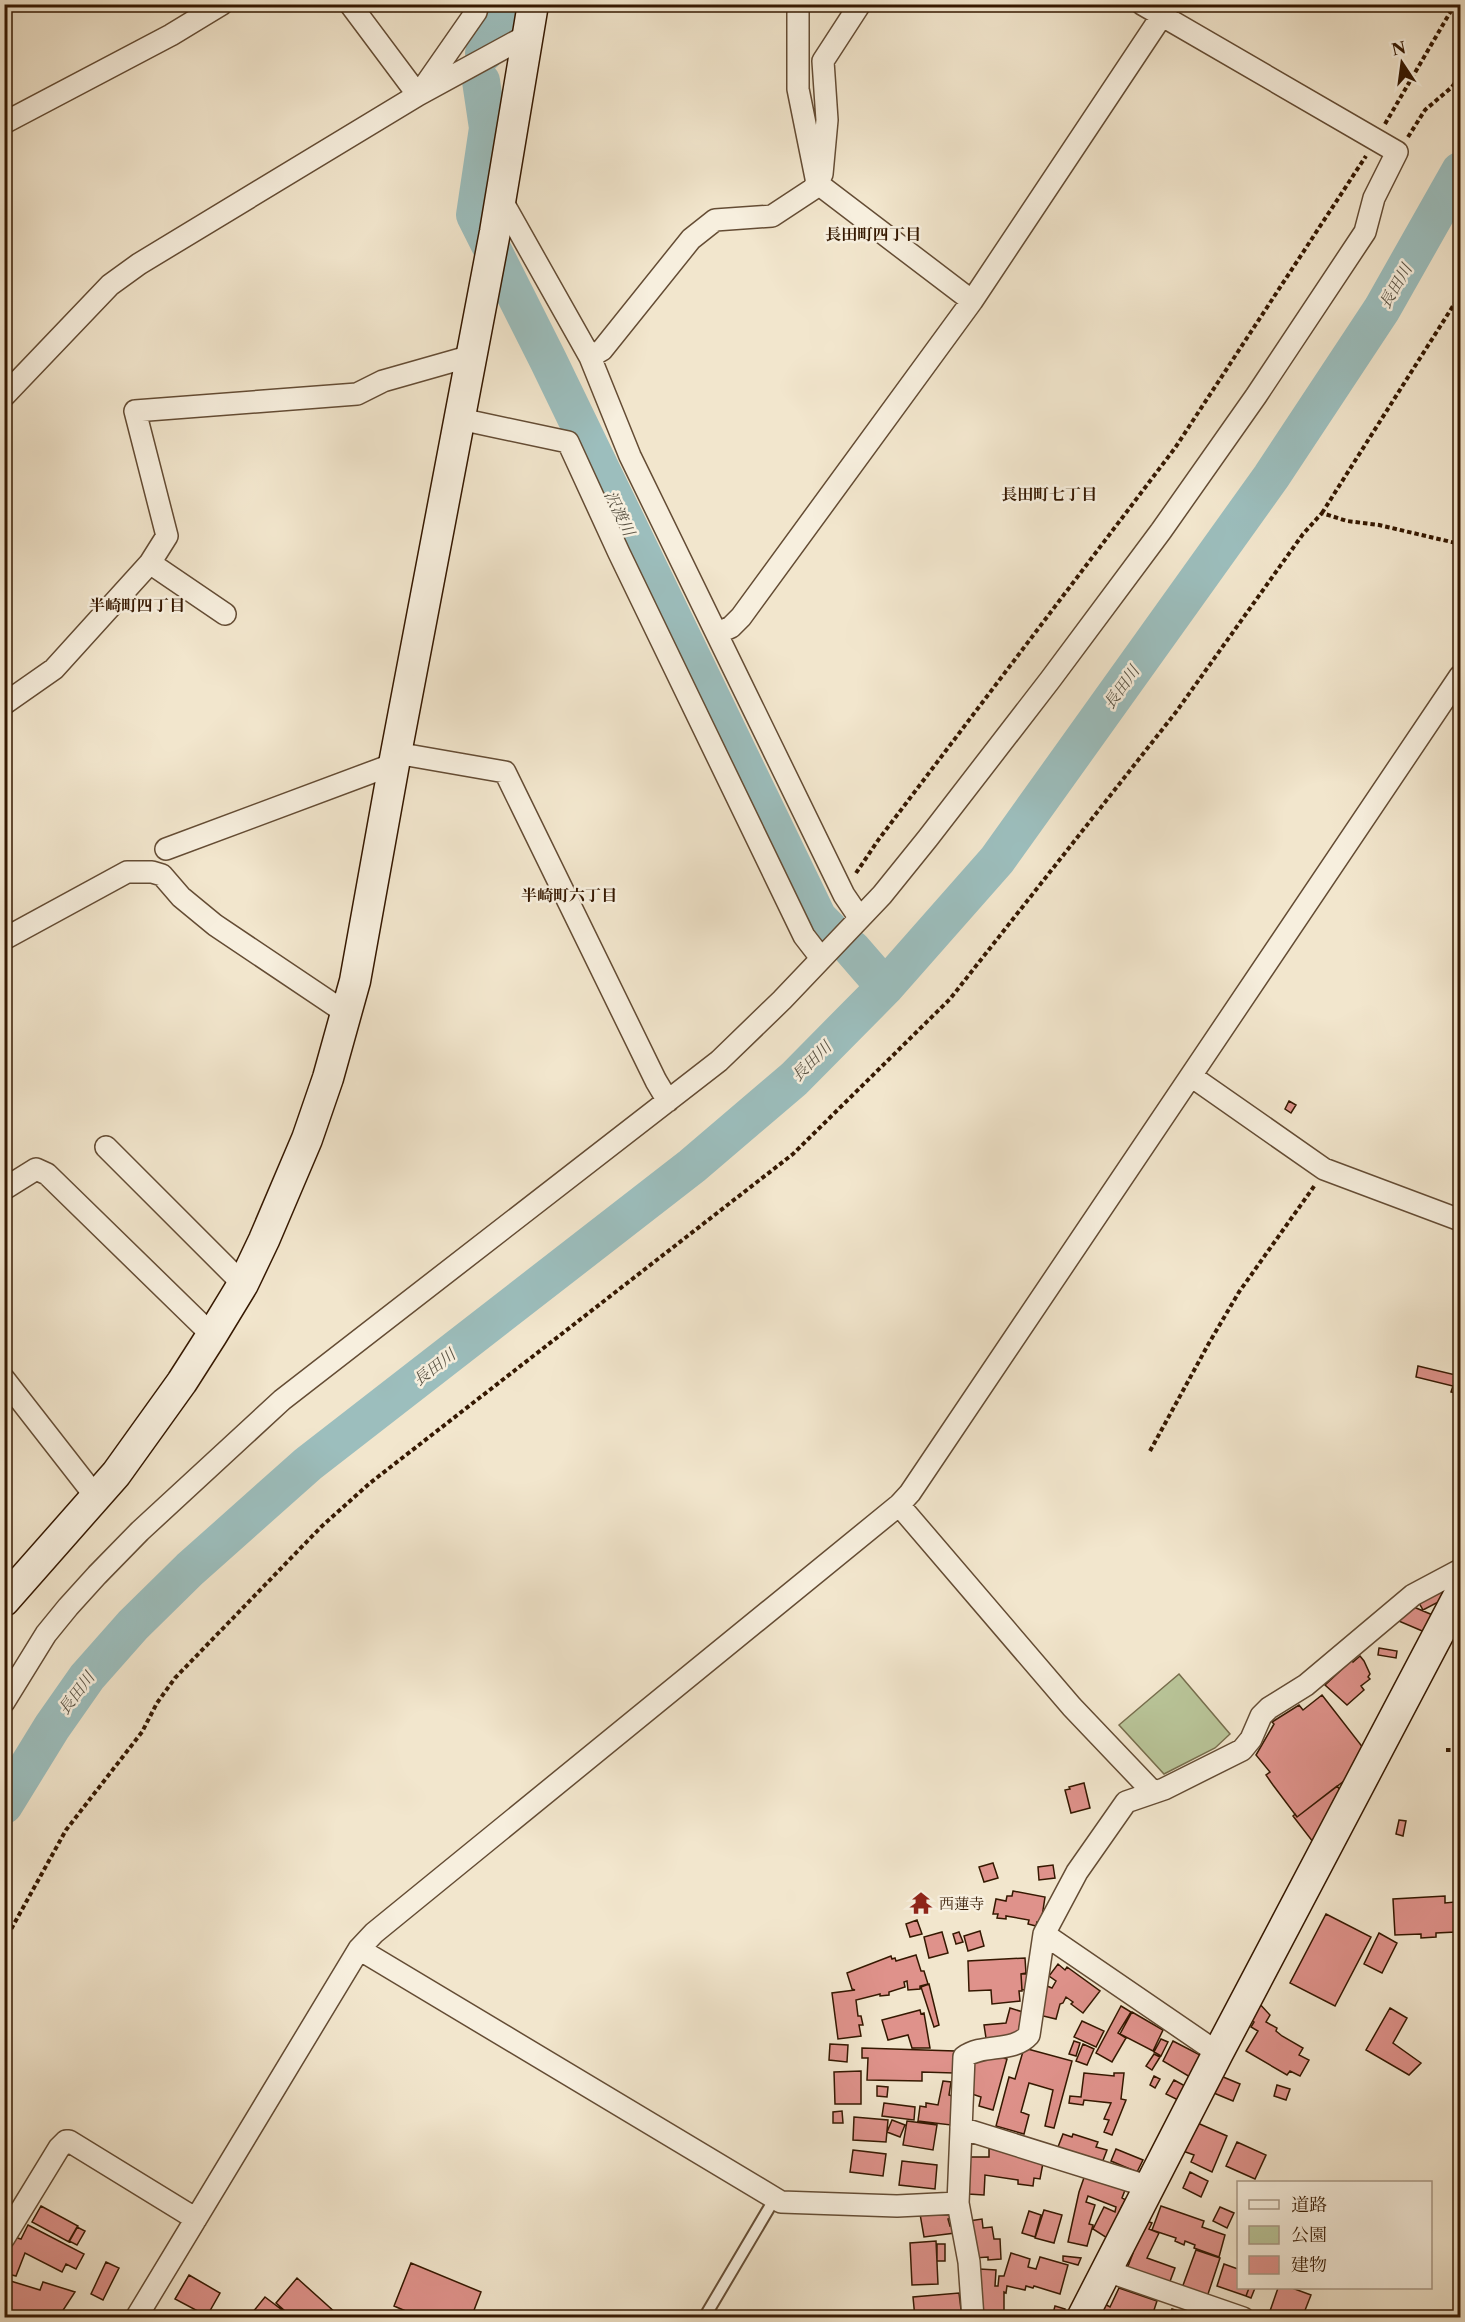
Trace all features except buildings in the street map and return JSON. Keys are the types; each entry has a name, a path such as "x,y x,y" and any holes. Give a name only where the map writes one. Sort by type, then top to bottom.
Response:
{"street":[{"path":"4,123 171,35 222,4"},
{"path":"350,4 418,95"},
{"path":"418,95 476,12 478,4"},
{"path":"7,1591 116,1474 182,1382 212,1335 243,1284 264,1240 307,1139 328,1078 355,981 495,232 533,4"},
{"path":"798,4 798,89 817,183 972,301"},
{"path":"590,357 602,350 691,239 715,220 772,216 813,189 822,174 827,120 823,61 860,4"},
{"path":"4,1702 46,1634 90,1583 140,1531 282,1400 719,1061 782,1000 882,895 928,838 1050,680 1256,396 1365,232 1374,198 1397,152 1165,10 1142,4"},
{"path":"718,633 731,627 741,617 972,301 1165,10"},
{"path":"4,396 110,285 139,264 418,95 528,35"},
{"path":"501,199 590,357 630,456 844,895 859,917"},
{"path":"4,704 54,669 150,563 167,536 135,411 357,394 383,381 471,356"},
{"path":"460,419 568,441 624,564 804,936 820,958"},
{"path":"150,563 225,614"},
{"path":"136,2318 359,1949 374,1933 899,1505 910,1492 1461,676"},
{"path":"165,849 395,758 505,772 656,1081 668,1101"},
{"path":"4,939 127,872 152,872 162,875 181,897 215,924 346,1013"},
{"path":"1191,1076 1324,1169 1461,1220"},
{"path":"106,1147 243,1284"},
{"path":"4,1189 36,1169 47,1174 212,1335"},
{"path":"4,1379 96,1497"},
{"path":"899,1505 1072,1707 1153,1792"},
{"path":"973,2318 969,2262 958,2203 964,2057 972,2051 1015,2044 1029,2035 1044,1934 1077,1872 1126,1802 1153,1792 1242,1750 1251,1739 1261,1716 1269,1708 1306,1684 1413,1595 1461,1570"},
{"path":"1082,2318 1218,2053 1461,1593"},
{"path":"1044,1934 1218,2053"},
{"path":"359,1949 781,2202 897,2206 958,2203"},
{"path":"961,2128 1150,2187"},
{"path":"4,2238 59,2148 66,2141 196,2219"},
{"path":"1107,2271 1243,2318"}],"lane":[{"path":"704,2318 775,2198"}],"path":[{"path":"844,895 879,839 1175,448 1376,140 1455,4"},
{"path":"1397,152 1425,110 1452,87 1461,76"},
{"path":"4,1942 66,1830 142,1732 157,1703 175,1678 321,1527 370,1483 793,1154 950,999 1176,712 1303,534 1322,513 1461,295"},
{"path":"1322,513 1347,521 1379,525 1461,544"},
{"path":"1150,1451 1239,1292 1324,1169"},
{"path":"1446,1750 1461,1750"}],"green space":[{"path":"1179,1674 1230,1734 1215,1748 1164,1774 1119,1725"}],"waterway":[{"name":"沢渡川","path":"484,53 504,4"},
{"name":"沢渡川","path":"481,81 488,128 475,215 548,360 818,918 830,930"},
{"name":"長田川","path":"4,1805 52,1727 87,1677 133,1625 190,1569 308,1464 692,1166 794,1079 885,987 997,860 1271,477 1382,309 1460,171"},
{"name":"沢渡川","path":"852,949 885,987"}],"place":[{"name":"西蓮寺","path":"921,1903"}],"district":[{"name":"長田町四丁目","path":"873,234"},
{"name":"長田町七丁目","path":"1049,494"},
{"name":"半崎町四丁目","path":"137,605"},
{"name":"半崎町六丁目","path":"569,895"}]}
